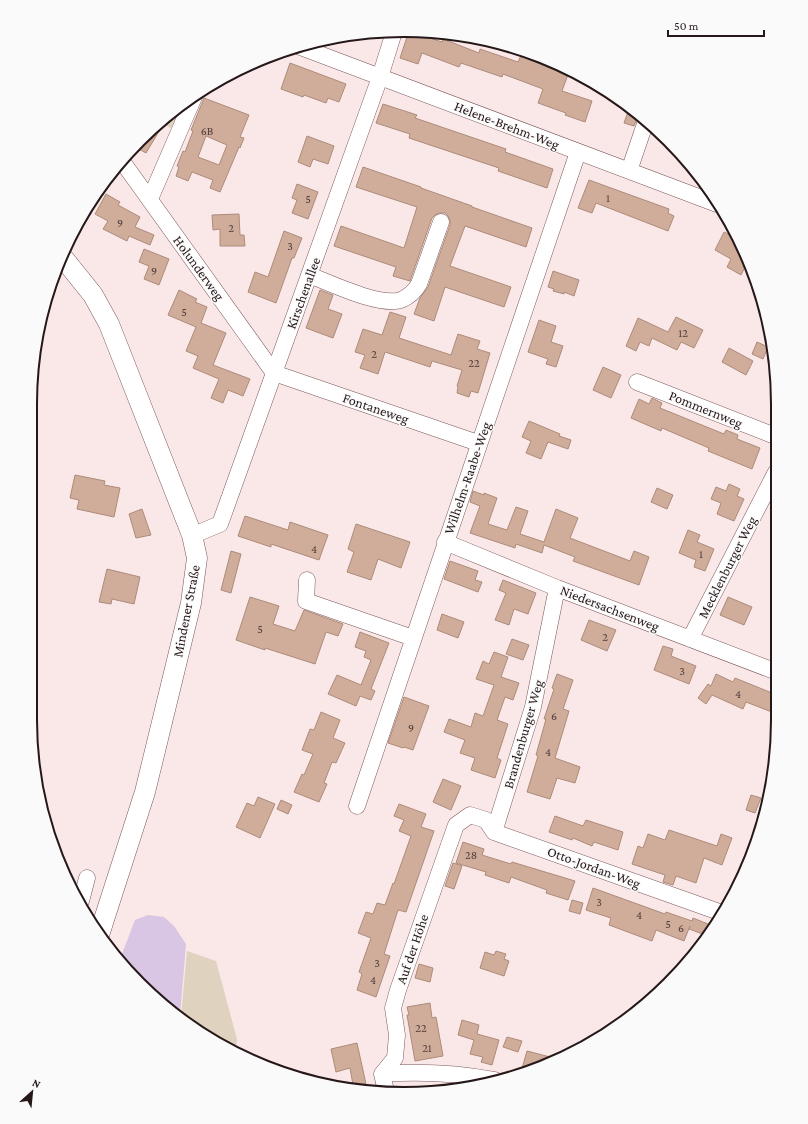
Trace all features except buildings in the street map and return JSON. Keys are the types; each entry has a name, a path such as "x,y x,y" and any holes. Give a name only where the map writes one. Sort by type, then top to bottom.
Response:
{"main road":[{"name":"Mindener Straße","path":"66,262 93,295 109,324 191,536 197,558 191,603 145,792 101,927"}],"street":[{"name":"Kirschenallee","path":"191,536 220,524 380,77 392,37"},
{"name":"Helene-Brehm-Weg","path":"309,50 710,202"},
{"path":"150,200 190,106"},
{"path":"629,171 644,127"},
{"name":"Wilhelm-Raabe-Weg","path":"357,806 478,443 578,152"},
{"name":"Holunderweg","path":"125,166 274,373"},
{"path":"309,276 385,302 401,300 415,291 419,284 441,222"},
{"name":"Fontaneweg","path":"274,373 478,443"},
{"name":"Pommernweg","path":"637,382 771,434"},
{"name":"Mecklenburger Weg","path":"690,639 771,482"},
{"name":"Niedersachsenweg","path":"445,542 557,588 771,670"},
{"path":"307,580 306,601 413,638"},
{"name":"Brandenburger Weg","path":"494,832 533,707 557,588"},
{"name":"Otto-Jordan-Weg","path":"470,815 486,820 494,832 717,911"},
{"name":"Auf der Höhe","path":"382,1074 395,1058 397,1035 393,1008 398,990 456,825 470,815"},
{"path":"82,896 87,878"},
{"path":"385,1086 382,1074 413,1072 469,1075 484,1078"}],"shaded area":[{"path":"176,117 171,128 165,125"},
{"path":"148,915 164,917 174,926 186,944 180,1011 144,980 122,954 135,920"},
{"path":"187,951 216,961 237,1039 237,1046 220,1038 182,1011"}]}
